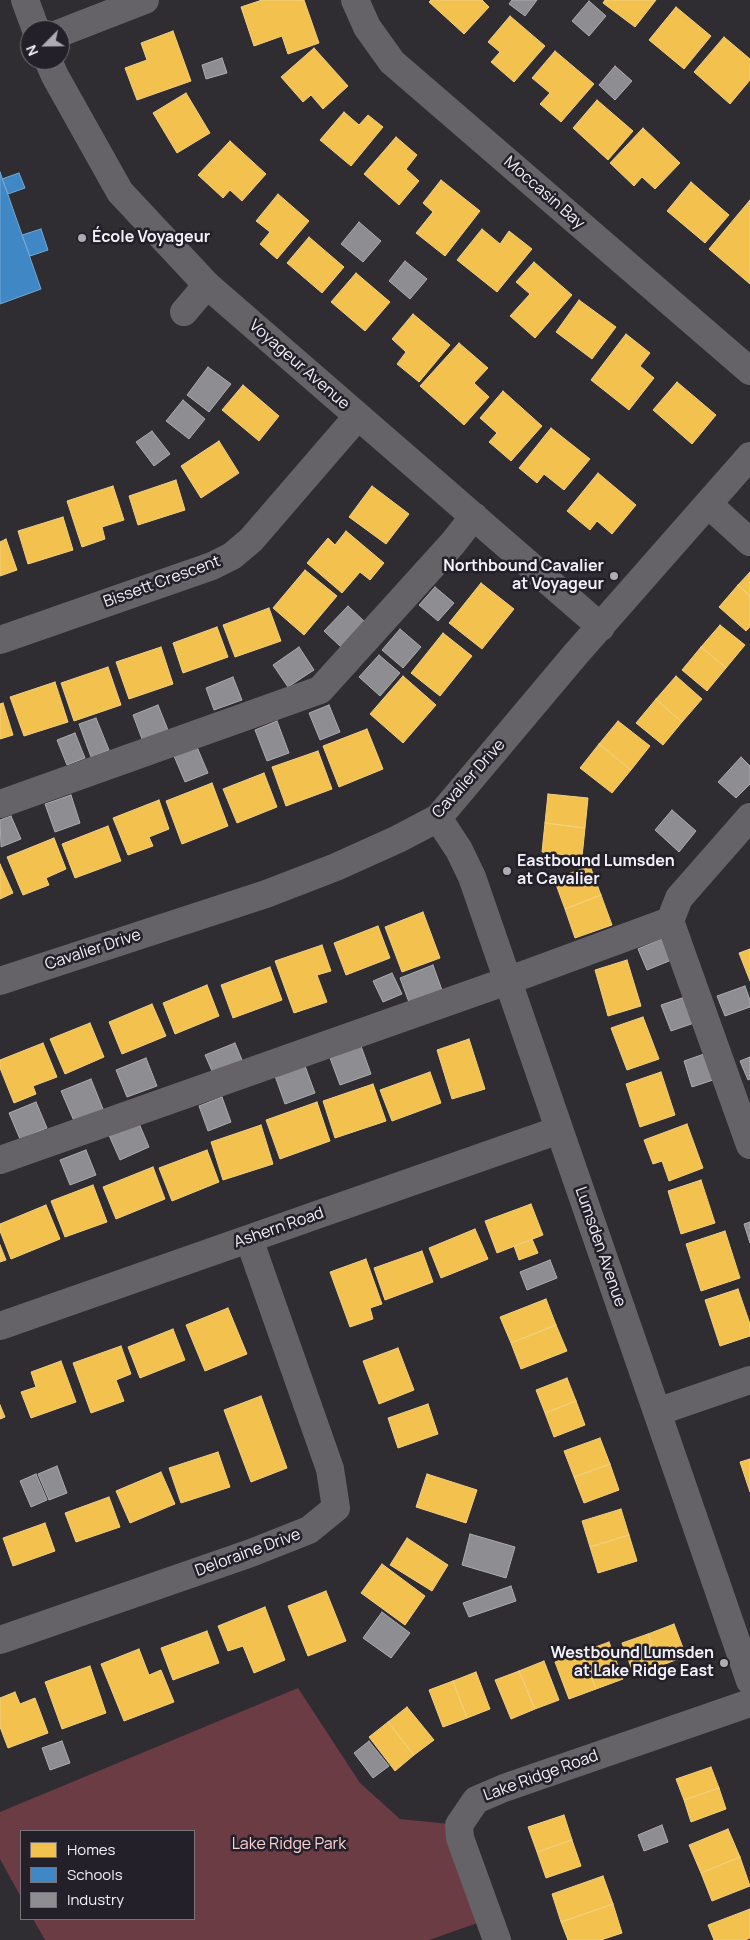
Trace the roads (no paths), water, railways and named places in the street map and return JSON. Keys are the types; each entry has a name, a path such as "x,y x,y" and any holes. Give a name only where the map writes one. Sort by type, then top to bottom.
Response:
{"street":[{"path":"25,0 32,20"},
{"path":"70,29 145,0"},
{"name":"Moccasin Bay","path":"355,0 367,27 392,62 750,371"},
{"name":"Voyageur Avenue","path":"52,70 120,192 206,285 601,627"},
{"path":"184,312 206,285"},
{"name":"Bissett Crescent","path":"0,640 212,566 232,556 251,540 358,416"},
{"name":"Cavalier Drive","path":"0,981 266,894 336,867 398,839 438,818 750,456"},
{"path":"708,504 750,542"},
{"path":"0,804 320,690 453,544 474,516"},
{"path":"750,817 679,898 670,921 750,1144"},
{"name":"Lumsden Avenue","path":"438,818 459,850 472,877 750,1681"},
{"path":"0,1160 507,981 670,921"},
{"name":"Ashern Road","path":"0,1326 559,1130"},
{"name":"Deloraine Drive","path":"0,1640 250,1553 310,1530 336,1508 330,1469 249,1239"},
{"path":"657,1412 750,1380"},
{"name":"Lake Ridge Road","path":"497,1940 460,1838 459,1825 476,1800 504,1788 750,1702"}],"place":[{"name":"École Voyageur","path":"82,238"},
{"name":"Northbound Cavalier at Voyageur","path":"614,576"},
{"name":"Eastbound Lumsden at Cavalier","path":"507,871"},
{"name":"Westbound Lumsden at Lake Ridge East","path":"724,1663"}],"park label":[{"name":"Lake Ridge Park","path":"289,1845"}]}
